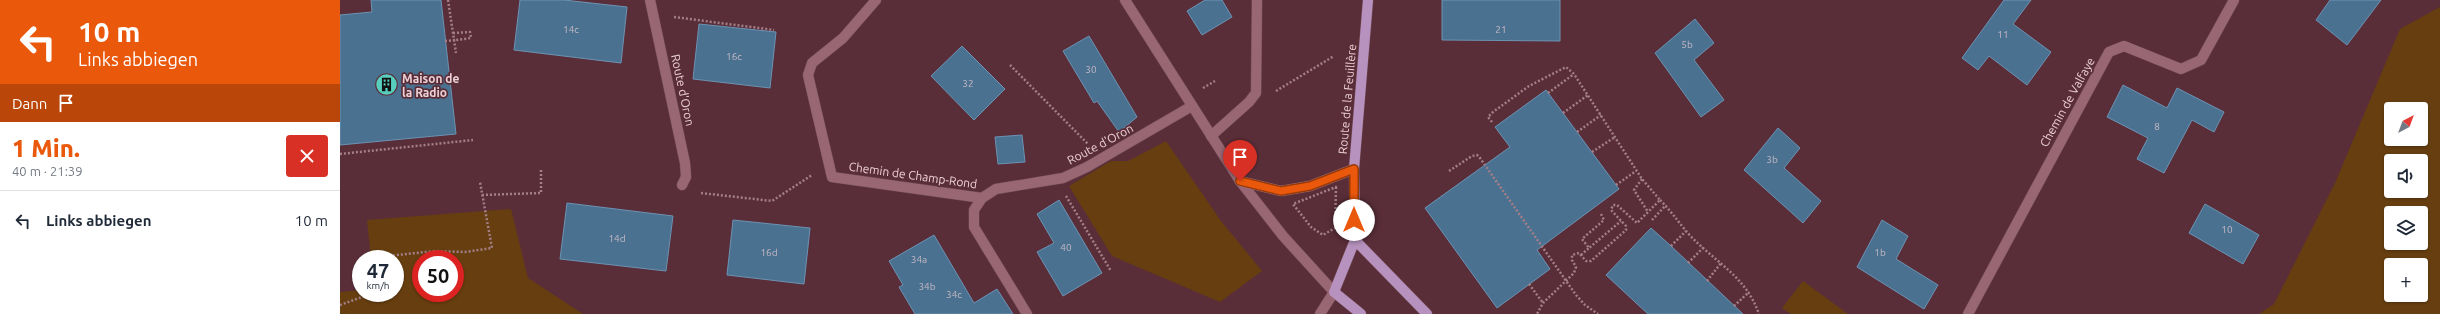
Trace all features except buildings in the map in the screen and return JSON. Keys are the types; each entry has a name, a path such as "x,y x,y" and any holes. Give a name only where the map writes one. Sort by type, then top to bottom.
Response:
{"main road":[{"name":"Route de la Feuillère","path":"1334,292 1355,240 1354,169 1368,0"},
{"path":"1240,181 1281,191 1310,186 1354,169"},
{"path":"1355,240 1427,314"},
{"path":"1334,292 1361,314"}],"street":[{"name":"Route d'Oron","path":"650,0 685,163 686,177 682,185"},
{"name":"Chemin de Champ-Rond","path":"876,0 843,38 812,63 808,75 832,177 982,198"},
{"path":"1125,0 1240,181 1283,236 1334,292 1320,314"},
{"path":"1211,136 1249,102 1256,93 1257,0"},
{"name":"Chemin de Valfaye","path":"1968,314 2109,52 2124,46 2181,69 2201,60 2234,0"},
{"name":"Route d'Oron","path":"982,198 996,189 1063,178 1102,159 1192,106"},
{"path":"982,198 974,210 974,227 1027,314"}],"path":[{"path":"448,0 456,53"},
{"path":"655,23 674,17 774,30"},
{"path":"445,41 471,38 470,32 453,33"},
{"path":"1256,93 1264,98 1334,56"},
{"path":"1010,65 1102,159"},
{"path":"1492,122 1488,117 1529,86 1566,67 1574,74 1642,179 1660,200 1675,214 1686,231 1721,263 1749,292 1759,314"},
{"path":"1548,93 1574,74"},
{"path":"1563,113 1588,95"},
{"path":"1577,132 1601,115"},
{"path":"1592,152 1615,137"},
{"path":"340,154 473,140"},
{"path":"1450,171 1472,156 1477,155 1566,281 1585,305 1598,314"},
{"path":"682,185 700,193 772,201 828,165"},
{"path":"482,195 541,193 541,168"},
{"path":"1616,185 1636,170"},
{"path":"1056,179 1111,271"},
{"path":"1642,179 1634,190 1648,212"},
{"path":"404,255 435,251 465,252 492,248 480,182"},
{"path":"1336,187 1335,228 1323,235 1311,227 1293,204 1336,187"},
{"path":"1537,314 1542,303 1574,273 1576,267 1572,260 1572,255 1577,252 1586,261 1592,260 1626,230 1626,226 1611,210 1613,205 1617,205 1634,222 1639,222 1660,200"},
{"path":"1652,220 1666,205"},
{"path":"1589,248 1582,239 1604,220 1601,214"},
{"path":"1581,255 1621,221"},
{"path":"1671,246 1686,231"},
{"path":"1688,263 1704,247"},
{"path":"1707,281 1721,263"},
{"path":"1529,284 1542,303"},
{"path":"1734,306 1749,292"},
{"path":"340,305 352,301"}],"shaded area":[{"path":"2440,7 2440,314 2259,314 2274,304 2335,183 2400,29"},
{"path":"1166,141 1221,221 1262,271 1220,302 1112,256 1069,186 1111,161 1128,161"},
{"path":"511,209 528,278 583,314 340,314 340,292 352,291 352,302 404,302 404,250 370,250 367,220"},
{"path":"1803,281 1848,314 1791,314 1782,308"}],"place":[{"name":"Maison de la Radio","path":"386,85"}],"route":[{"path":"1240,181 1281,191 1310,186 1354,169 1354,220"}]}
